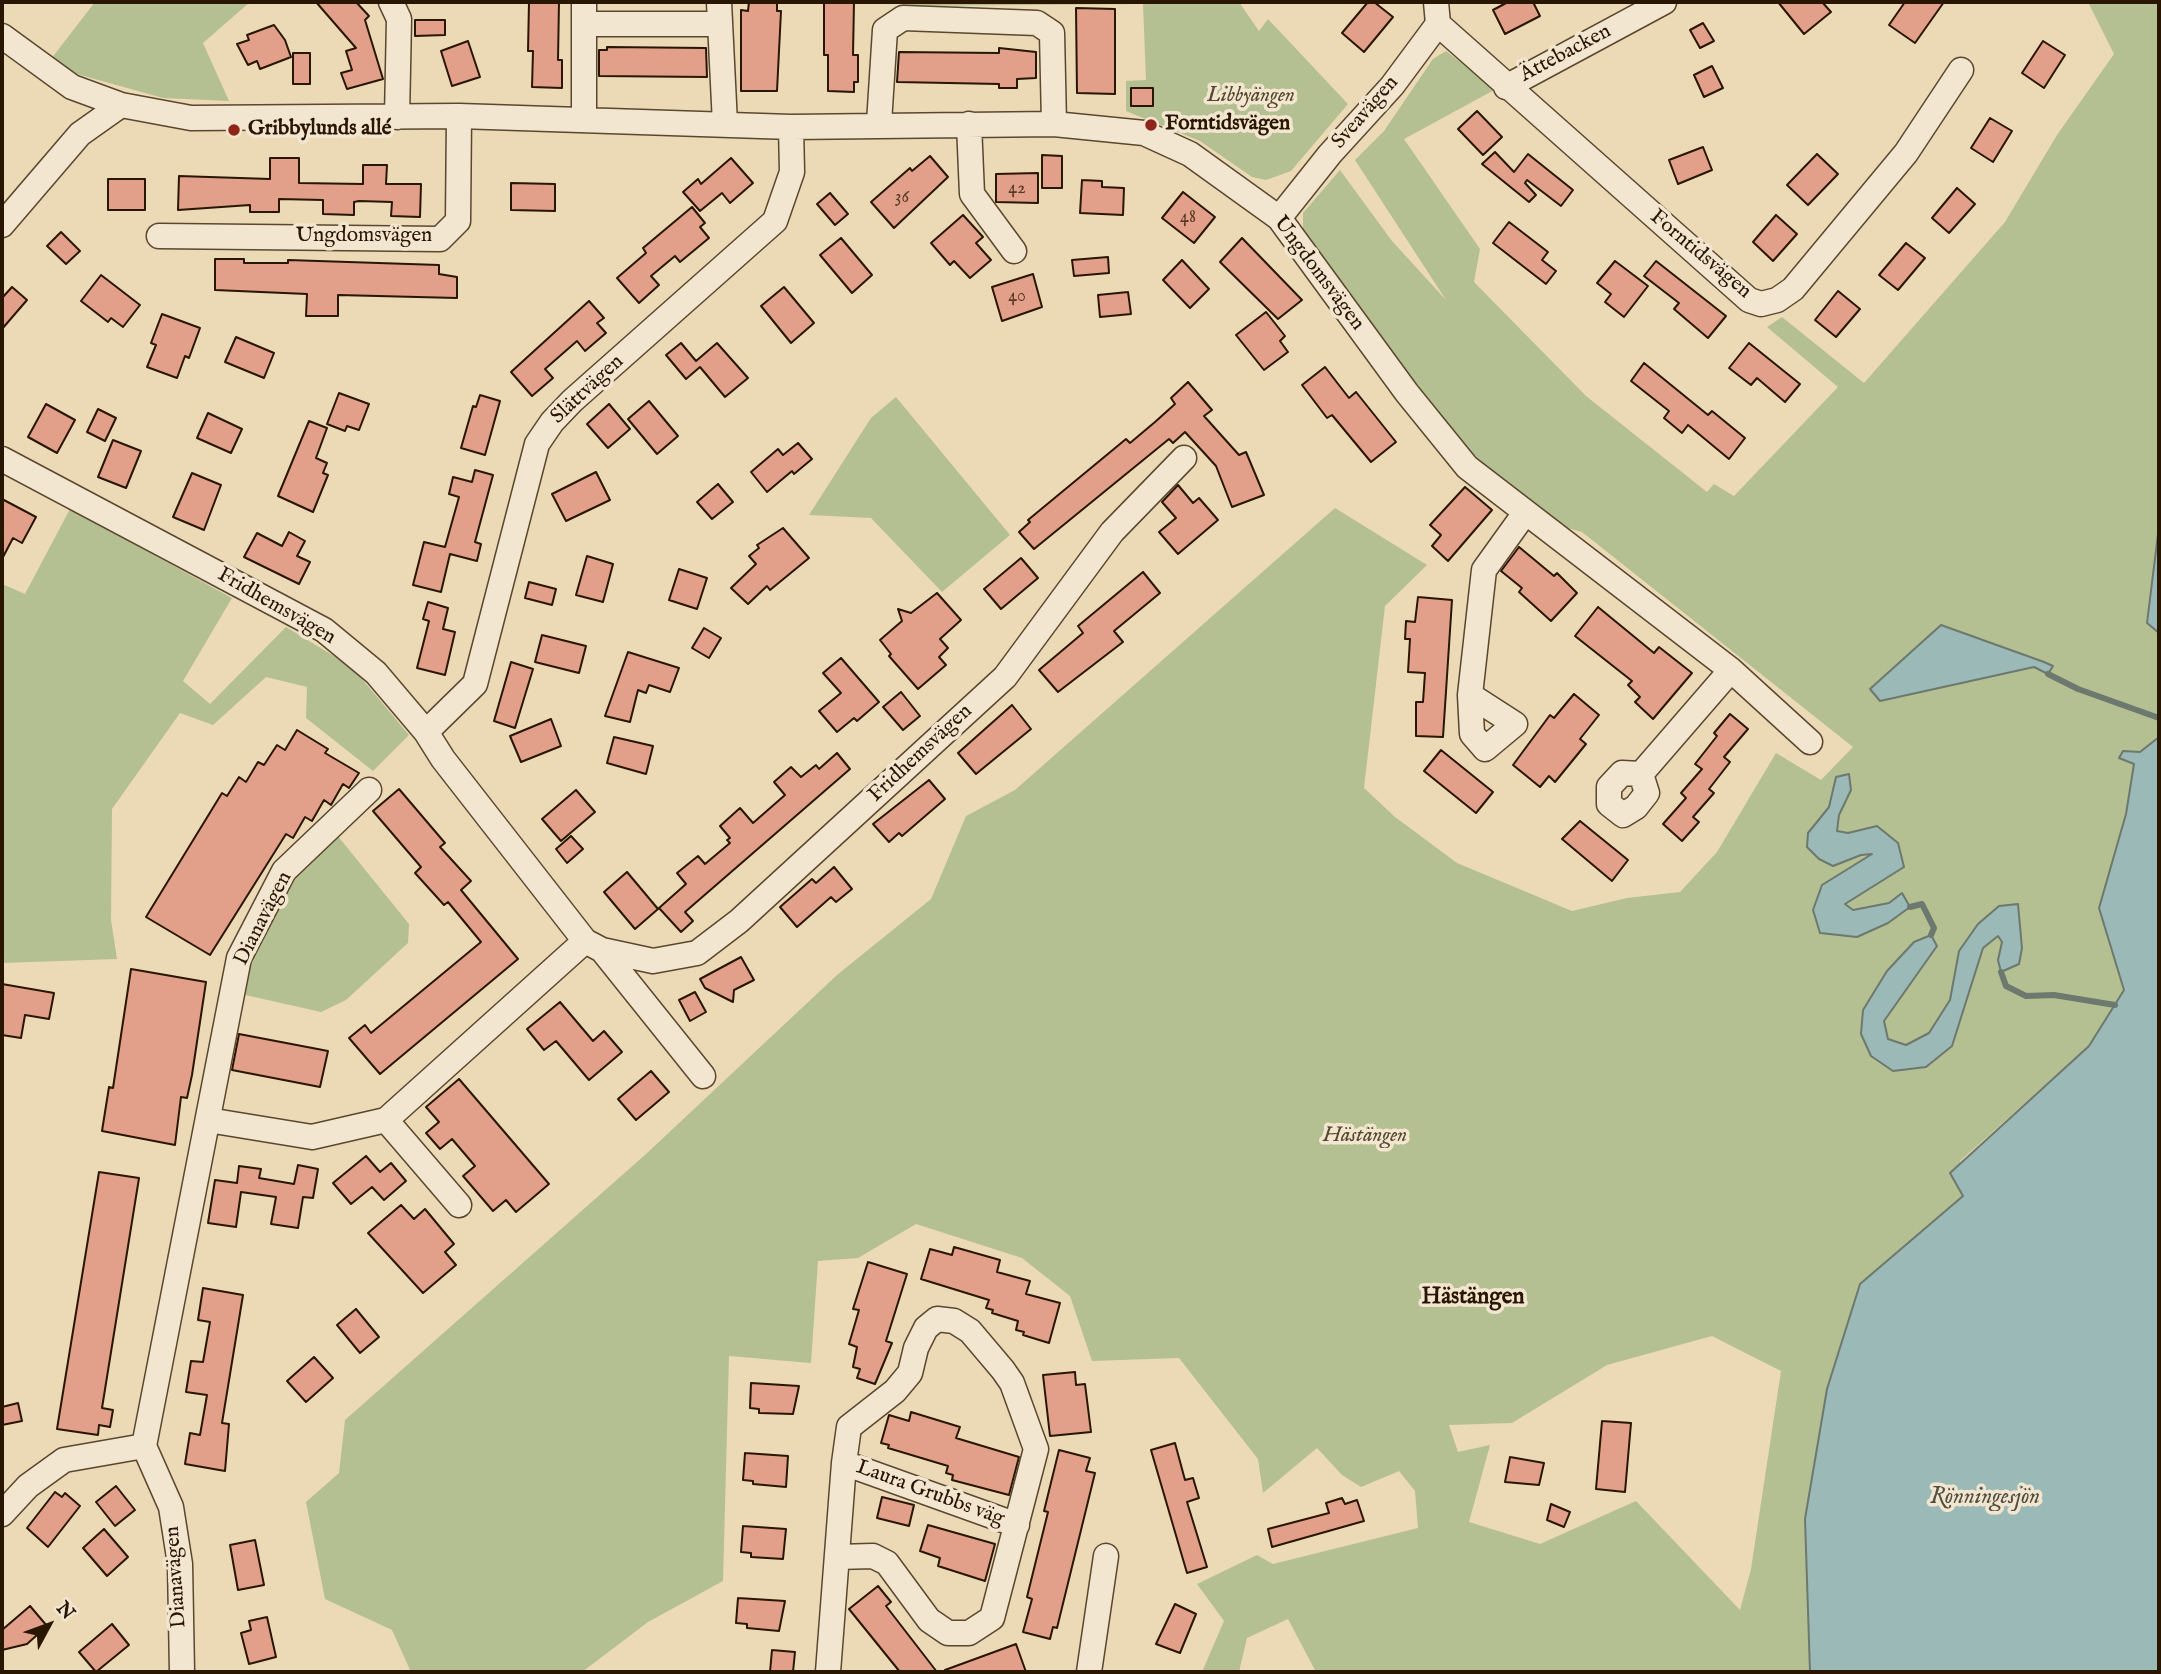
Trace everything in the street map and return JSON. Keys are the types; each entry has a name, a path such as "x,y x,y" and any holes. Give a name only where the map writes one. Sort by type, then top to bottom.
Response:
{"street":[{"path":"391,2 399,19 397,117"},
{"name":"Ättebacken","path":"1506,87 1664,2"},
{"path":"584,120 584,13 720,13 725,124"},
{"name":"Forntidsvägen","path":"1437,13 1506,87 1749,300 1761,304 1777,300 1793,289 1906,153 1961,70"},
{"name":"Sveavägen","path":"1279,218 1330,154 1392,86 1437,13"},
{"path":"879,123 885,30 903,18 1037,23 1052,33 1054,124"},
{"name":"Ungdomsvägen","path":"2,36 72,86 121,105 191,118 459,116 791,127 879,123 1054,124 1144,133 1190,154 1279,218 1407,393 1467,467 1731,670 1810,742"},
{"path":"2,225 80,134 121,105"},
{"name":"Ungdomsvägen","path":"159,236 440,239 458,221 459,116"},
{"path":"969,124 972,194 1014,251"},
{"name":"Slättvägen","path":"426,732 475,684 537,444 552,422 572,401 775,221 792,172 791,127"},
{"name":"Fridhemsvägen","path":"594,946 653,961 697,953 739,921 1005,677 1112,532 1184,458"},
{"name":"Fridhemsvägen","path":"2,459 324,630 376,673 426,732 443,759 594,946 703,1076"},
{"path":"1470,695 1484,570 1525,513"},
{"path":"1641,774 1731,670"},
{"name":"Dianavägen","path":"182,1672 180,1564 171,1507 144,1446 239,958 284,871 369,790"},
{"path":"208,1119 312,1137 386,1120 594,946"},
{"path":"386,1120 459,1205"},
{"name":"Laura Grubbs väg","path":"828,1672 844,1462 849,1427 895,1391 910,1373 916,1348 926,1328 937,1319 954,1321 970,1331 1012,1384 1036,1449 992,1618 969,1633 948,1633 929,1620 887,1563 873,1556 837,1557"},
{"path":"2,1514 28,1486 64,1460 144,1446"},
{"name":"Laura Grubbs väg","path":"844,1462 1017,1525"},
{"path":"1088,1672 1106,1556"}],"green space":[{"path":"95,2 250,2 203,43 229,101 163,98 77,74 51,59"},
{"name":"Libbyängen","path":"901,2 1239,2 1259,31 1268,19 1348,104 1291,171 1266,180 1252,177 1200,141 1126,111 1126,81 1146,80 1143,4 902,6"},
{"name":"Hästängen","path":"2088,2 2159,2 2159,526 2147,623 2159,633 2159,737 2139,752 2123,751 2120,757 2134,763 2126,814 2099,908 2124,990 2089,1046 1960,1161 1963,1196 1860,1284 1827,1389 1805,1519 1810,1672 1316,1672 1288,1619 1247,1638 1239,1672 1202,1672 1224,1621 1197,1584 1257,1555 1273,1564 1418,1528 1415,1491 1399,1471 1361,1487 1342,1475 1317,1448 1263,1493 1258,1459 1179,1358 1092,1361 1070,1296 1022,1258 916,1224 858,1258 818,1261 811,1363 729,1356 723,1581 648,1622 582,1672 411,1672 392,1630 325,1599 306,1502 339,1473 345,1420 646,1154 837,975 931,899 966,816 1015,790 1335,508 1427,565 1385,606 1364,788 1395,817 1457,863 1572,911 1627,898 1680,892 1717,852 1776,753 1821,780 1853,747 1582,532 1557,525 1462,445 1441,423 1342,282 1420,400 1303,233 1303,213 1340,170 1392,241 1446,300 1355,160 1384,131 1433,59 1446,51 1496,89 1404,139 1480,249 1474,282 1586,396 1707,492 1714,484 1734,496 1838,387 1767,327 1782,317 1864,383 2005,222 2057,135 2114,54","holes":["1712,1336 1781,1371 1751,1569 1740,1610 1636,1501 1540,1544 1469,1522 1490,1445 1458,1452 1449,1425 1512,1423 1607,1365"]},
{"path":"896,397 1010,535 942,592 871,518 809,515 871,418"},
{"path":"70,509 232,598 183,681 210,704 286,627 352,667 409,735 373,771 306,718 307,687 266,677 213,725 180,713 112,809 111,920 117,959 2,963 2,584 25,594"},
{"path":"337,835 409,924 408,943 346,1000 321,1012 241,994 250,963 294,877"}],"water":[{"path":"2159,526 2159,633 2147,623"},
{"path":"1941,625 2053,666 2048,674 2034,667 1880,701 1870,689"},
{"name":"Rönningesjön","path":"2159,737 2159,1672 1810,1672 1805,1519 1827,1389 1860,1284 1963,1196 1950,1173 2089,1046 2124,990 2099,908 2126,814 2134,764 2119,758 2123,751 2140,752"},
{"path":"1849,774 1851,790 1839,815 1837,831 1848,833 1877,826 1898,843 1904,867 1845,904 1853,910 1889,903 1902,893 1910,907 1888,923 1857,937 1820,933 1813,910 1822,885 1872,854 1861,855 1833,866 1819,859 1807,847 1808,833 1829,807 1836,777"},
{"path":"2018,904 2022,948 2019,964 2001,972 1998,960 2002,942 1998,936 1983,948 1952,1046 1926,1067 1893,1071 1871,1056 1861,1034 1863,1010 1887,971 1914,942 1931,935 1937,946 1884,1021 1888,1039 1906,1045 1929,1033 1950,1000 1959,951 1978,924 1999,906"}],"building":[{"path":"316,2 356,2 369,16 365,20 383,79 347,89 341,73 352,70 346,51 356,48"},
{"path":"529,2 559,2 558,60 562,60 562,88 532,87 533,51 528,51"},
{"path":"749,2 777,2 777,11 781,11 777,91 741,91 741,10 748,11"},
{"path":"824,2 854,2 853,55 858,55 858,82 854,82 854,92 828,91 828,55 824,55"},
{"path":"1368,2 1374,2 1393,17 1364,52 1342,33"},
{"path":"1508,2 1533,2 1540,16 1505,34 1493,10"},
{"path":"1778,2 1822,2 1831,12 1804,34"},
{"path":"1905,2 1944,2 1915,43 1889,25"},
{"path":"1076,8 1115,9 1115,94 1077,93"},
{"path":"415,20 445,20 445,35 415,36"},
{"path":"1703,23 1714,41 1700,48 1690,30"},
{"path":"274,25 285,40 291,57 260,69 257,61 248,65 237,44 249,40 247,35"},
{"path":"468,41 480,77 452,86 441,51"},
{"path":"2043,41 2065,55 2044,88 2022,73"},
{"path":"607,47 706,48 707,77 599,76 599,50 607,50"},
{"path":"999,48 1036,52 1036,78 1017,79 1017,88 999,88 999,84 897,82 899,52 999,53"},
{"path":"293,53 310,53 310,84 293,84"},
{"path":"1712,66 1723,88 1704,97 1694,75"},
{"path":"1131,88 1153,88 1153,106 1131,106"},
{"path":"1477,111 1502,137 1483,155 1458,129"},
{"path":"1990,118 2012,131 1993,162 1971,148"},
{"path":"1703,147 1712,170 1678,184 1669,160"},
{"path":"1495,152 1514,172 1528,154 1573,190 1561,206 1527,180 1525,183 1536,195 1529,202 1482,164"},
{"path":"1817,154 1838,174 1808,205 1787,185"},
{"path":"1042,155 1062,156 1062,188 1042,188"},
{"path":"930,156 948,177 894,228 871,202 910,168 912,171"},
{"path":"270,158 299,158 299,183 363,184 363,165 387,165 386,184 421,184 420,217 391,216 392,202 359,201 354,202 354,215 323,214 323,200 279,199 279,212 250,212 250,205 178,210 179,176 270,179"},
{"path":"731,158 753,183 730,203 722,193 700,211 683,192 698,179 701,184"},
{"path":"1038,173 1038,203 996,202 996,174"},
{"path":"108,179 145,179 145,210 108,210"},
{"path":"1082,180 1102,181 1102,187 1124,188 1123,215 1080,213"},
{"path":"511,183 555,184 555,211 511,210"},
{"path":"1957,188 1975,204 1949,233 1932,218"},
{"path":"1183,192 1215,217 1194,243 1162,218"},
{"path":"830,193 848,214 835,225 817,204"},
{"path":"692,207 705,223 700,227 709,238 680,262 675,256 651,276 659,285 639,303 617,278 646,253 643,248"},
{"path":"963,215 983,237 976,243 991,260 970,278 954,261 950,265 931,243"},
{"path":"1776,215 1797,234 1773,261 1753,242"},
{"path":"1509,222 1548,252 1542,260 1556,271 1546,284 1493,243"},
{"path":"61,232 80,251 66,264 47,246"},
{"path":"841,238 872,275 852,293 820,255"},
{"path":"1242,238 1302,300 1278,319 1220,262"},
{"path":"1906,243 1925,258 1898,290 1879,275"},
{"path":"1108,257 1109,273 1074,276 1072,260"},
{"path":"215,259 244,259 244,263 288,263 288,260 439,265 439,274 457,277 457,298 338,295 338,316 306,316 307,294 215,290"},
{"path":"1182,260 1209,289 1190,308 1163,280"},
{"path":"1615,261 1648,286 1624,317 1605,302 1611,294 1597,283"},
{"path":"1656,261 1726,316 1708,338 1674,309 1679,303 1644,276"},
{"path":"1033,274 1042,307 1002,321 992,287"},
{"path":"101,275 140,305 123,327 111,318 108,322 81,301"},
{"path":"12,287 27,300 2,329 2,298"},
{"path":"784,287 814,323 791,343 761,306"},
{"path":"1838,291 1860,309 1836,337 1815,320"},
{"path":"1128,292 1131,314 1100,317 1098,295"},
{"path":"589,301 604,318 597,323 606,333 585,351 577,341 545,369 553,378 532,396 511,372"},
{"path":"1266,312 1285,336 1280,341 1288,352 1264,370 1236,335"},
{"path":"162,314 200,328 189,358 185,356 177,378 147,367 156,345 151,343"},
{"path":"236,337 274,353 264,378 225,362"},
{"path":"681,343 696,361 717,343 748,378 725,397 700,367 686,379 666,355"},
{"path":"1749,343 1800,384 1785,402 1757,378 1751,385 1729,368"},
{"path":"1644,363 1708,415 1712,411 1745,438 1729,459 1688,425 1682,433 1664,418 1669,411 1631,381"},
{"path":"1325,367 1349,398 1356,392 1396,442 1371,462 1332,415 1327,418 1302,385"},
{"path":"1188,382 1212,410 1204,416 1239,455 1246,452 1264,495 1232,507 1216,466 1185,432 1173,443 1169,439 1034,549 1019,532 1030,522 1028,520 1126,439 1130,443 1155,422 1175,404 1171,398"},
{"path":"339,393 369,404 359,430 347,426 345,431 327,424"},
{"path":"480,395 500,401 485,455 461,448 473,406 476,407"},
{"path":"649,401 678,436 657,454 628,419"},
{"path":"46,404 75,420 57,453 28,437"},
{"path":"609,404 630,429 608,448 587,424"},
{"path":"98,409 116,418 105,441 87,432"},
{"path":"208,413 242,429 231,453 197,438"},
{"path":"309,421 327,428 316,458 327,463 323,473 328,475 313,512 278,496"},
{"path":"113,440 141,451 126,488 98,477"},
{"path":"798,443 812,459 794,474 792,471 767,492 751,472 778,449 783,455"},
{"path":"475,470 493,475 475,542 481,544 477,561 450,554 441,592 413,585 424,542 445,547 459,497 449,494 453,477 472,482"},
{"path":"596,472 610,500 566,521 552,494"},
{"path":"192,473 221,485 204,530 173,517"},
{"path":"718,484 733,502 712,519 697,502"},
{"path":"1178,485 1193,503 1199,498 1218,520 1178,554 1159,532 1176,518 1162,502"},
{"path":"1465,487 1492,510 1448,561 1432,546 1441,535 1430,525"},
{"path":"2,499 36,517 22,543 13,538 2,559"},
{"path":"783,528 809,558 770,590 767,586 748,604 731,588 756,564 749,556 759,548 757,545"},
{"path":"289,532 305,541 297,556 310,562 299,584 244,557 257,533 282,546"},
{"path":"1519,547 1554,576 1557,573 1577,593 1551,621 1519,592 1522,588 1501,571"},
{"path":"587,556 613,564 603,602 576,595"},
{"path":"1021,558 1038,578 1001,609 984,589"},
{"path":"679,569 707,578 697,609 669,600"},
{"path":"1143,572 1160,593 1114,631 1123,642 1058,692 1039,670 1083,633 1078,626"},
{"path":"529,582 556,589 552,605 525,598"},
{"path":"937,593 961,620 940,639 948,648 939,657 946,665 918,689 889,656 891,654 880,640 902,621 898,609 911,613"},
{"path":"1418,597 1452,600 1443,737 1416,736 1416,702 1423,702 1425,673 1408,672 1410,639 1405,639 1406,621 1415,622"},
{"path":"428,602 448,608 443,629 455,632 445,675 417,668 429,621 423,619"},
{"path":"1598,607 1654,653 1659,647 1692,673 1653,719 1635,702 1640,697 1628,685 1632,681 1575,636"},
{"path":"704,628 721,638 709,658 692,648"},
{"path":"542,635 586,646 579,673 535,662"},
{"path":"628,652 679,668 670,692 649,685 646,693 638,690 630,722 605,716"},
{"path":"841,658 879,702 857,721 854,718 837,732 819,711 841,693 823,673"},
{"path":"511,662 533,669 515,728 494,721"},
{"path":"901,692 920,716 903,730 883,707"},
{"path":"1574,694 1599,715 1580,739 1586,744 1555,782 1549,776 1540,787 1513,765 1550,715 1554,718"},
{"path":"1012,705 1031,729 976,774 958,753"},
{"path":"1730,714 1748,729 1724,757 1730,762 1709,789 1714,793 1693,817 1699,822 1682,841 1663,824 1686,798 1681,793 1702,769 1695,764 1717,736 1714,733"},
{"path":"551,719 561,746 521,762 510,736"},
{"path":"297,730 328,749 325,753 359,773 349,788 343,784 331,805 324,800 312,821 305,817 293,838 286,834 210,955 146,917 222,793 227,796 239,777 246,782 258,762 264,765 277,745 285,750"},
{"path":"614,737 653,746 646,774 607,763"},
{"path":"1441,750 1493,792 1476,813 1424,771"},
{"path":"837,753 850,769 685,912 693,921 681,932 659,908 686,884 677,873 698,856 705,864 730,843 727,840 730,838 720,826 740,808 753,823 785,795 774,782 791,767 801,777 816,765 819,769"},
{"path":"929,780 945,799 902,836 899,833 889,842 873,824"},
{"path":"399,789 445,843 440,847 471,881 461,890 518,959 380,1074 349,1038 365,1025 371,1033 481,942 448,902 444,905 415,873 421,867 373,811"},
{"path":"576,790 595,812 561,841 542,819"},
{"path":"1580,821 1628,860 1612,881 1562,839"},
{"path":"571,836 583,849 567,863 556,849"},
{"path":"834,867 852,889 836,902 831,897 797,927 780,907 812,879 816,883"},
{"path":"627,872 658,909 635,929 604,892"},
{"path":"741,957 754,980 734,990 733,1002 705,988 700,979"},
{"path":"131,969 206,982 192,1075 187,1098 181,1097 175,1145 102,1131 109,1087 113,1088"},
{"path":"2,984 54,993 49,1019 25,1015 21,1038 2,1035"},
{"path":"695,992 706,1012 690,1021 679,1000"},
{"path":"560,1002 593,1041 604,1031 622,1052 589,1080 556,1041 544,1050 527,1029"},
{"path":"239,1034 328,1051 320,1087 232,1070"},
{"path":"651,1071 669,1092 636,1120 618,1099"},
{"path":"459,1079 549,1184 516,1212 506,1200 493,1211 463,1176 475,1166 452,1139 440,1149 426,1133 439,1122 426,1107"},
{"path":"366,1156 380,1172 391,1163 406,1181 384,1200 372,1187 351,1204 333,1183"},
{"path":"298,1165 318,1169 313,1198 303,1197 298,1228 271,1224 276,1197 241,1192 236,1227 208,1223 215,1180 237,1183 239,1166 261,1169 259,1178 294,1184"},
{"path":"99,1172 139,1178 102,1408 113,1410 110,1427 99,1425 98,1435 57,1429"},
{"path":"401,1205 414,1219 425,1209 454,1244 445,1252 456,1265 423,1293 368,1233"},
{"path":"954,1247 1000,1260 997,1272 1030,1281 1026,1294 1060,1303 1049,1343 1023,1335 1024,1332 1016,1330 1018,1321 992,1313 993,1310 986,1308 989,1300 921,1279 930,1249 952,1255"},
{"path":"868,1262 907,1274 886,1341 892,1343 875,1384 857,1378 860,1369 853,1367 857,1347 849,1344 859,1310 853,1309"},
{"path":"203,1288 243,1295 222,1423 229,1424 225,1471 185,1464 190,1433 200,1435 207,1395 186,1392 191,1361 203,1362 210,1322 198,1320"},
{"path":"356,1309 379,1337 360,1353 337,1325"},
{"path":"314,1357 333,1378 306,1402 287,1381"},
{"path":"1075,1372 1076,1385 1085,1384 1091,1432 1050,1436 1043,1375"},
{"path":"751,1383 799,1386 793,1414 759,1413 759,1409 750,1408"},
{"path":"18,1403 22,1421 2,1425 2,1407"},
{"path":"911,1412 960,1427 956,1438 1019,1457 1009,1495 952,1480 953,1475 946,1473 948,1466 888,1448 889,1445 881,1443 889,1415 909,1421"},
{"path":"1602,1421 1631,1423 1625,1492 1596,1489"},
{"path":"1175,1443 1185,1480 1193,1478 1199,1498 1187,1502 1207,1567 1187,1573 1151,1450"},
{"path":"1059,1450 1090,1458 1086,1471 1095,1473 1057,1628 1053,1627 1050,1639 1023,1632 1032,1599 1027,1597 1048,1512 1044,1511"},
{"path":"745,1453 788,1456 786,1487 753,1484 753,1481 743,1480"},
{"path":"1510,1457 1544,1463 1539,1485 1505,1482"},
{"path":"116,1486 135,1510 115,1526 96,1502"},
{"path":"55,1492 62,1497 65,1493 80,1506 48,1547 27,1528"},
{"path":"882,1497 914,1505 909,1526 877,1518"},
{"path":"1342,1498 1345,1504 1357,1500 1364,1521 1272,1547 1268,1529 1329,1513 1326,1503"},
{"path":"1551,1504 1570,1512 1564,1527 1547,1520"},
{"path":"928,1525 995,1544 985,1581 938,1566 940,1558 920,1551"},
{"path":"743,1526 786,1529 783,1559 751,1557 751,1553 741,1552"},
{"path":"104,1529 128,1557 107,1576 83,1548"},
{"path":"255,1540 264,1585 238,1590 230,1545"},
{"path":"878,1586 891,1602 886,1606 937,1672 900,1672 849,1609"},
{"path":"738,1598 785,1601 779,1631 747,1628 747,1624 736,1623"},
{"path":"1175,1604 1196,1614 1180,1653 1156,1644"},
{"path":"30,1606 47,1626 27,1644 2,1650 2,1630"},
{"path":"267,1617 276,1657 249,1664 241,1633 251,1630 249,1621"},
{"path":"112,1624 129,1645 96,1672 79,1652"},
{"path":"1016,1644 1026,1672 945,1670"},
{"path":"772,1650 795,1652 793,1672 770,1672"}],"waterway":[{"path":"2048,674 2078,689 2159,718"},
{"path":"1910,907 1922,904 1934,928 1931,935"},
{"path":"2001,972 2006,986 2026,996 2054,995 2115,1005"}],"place":[{"name":"Forntidsvägen","path":"1151,125"},
{"name":"Gribbylunds allé","path":"234,130"}],"district":[{"name":"Hästängen","path":"1473,1298"}]}
